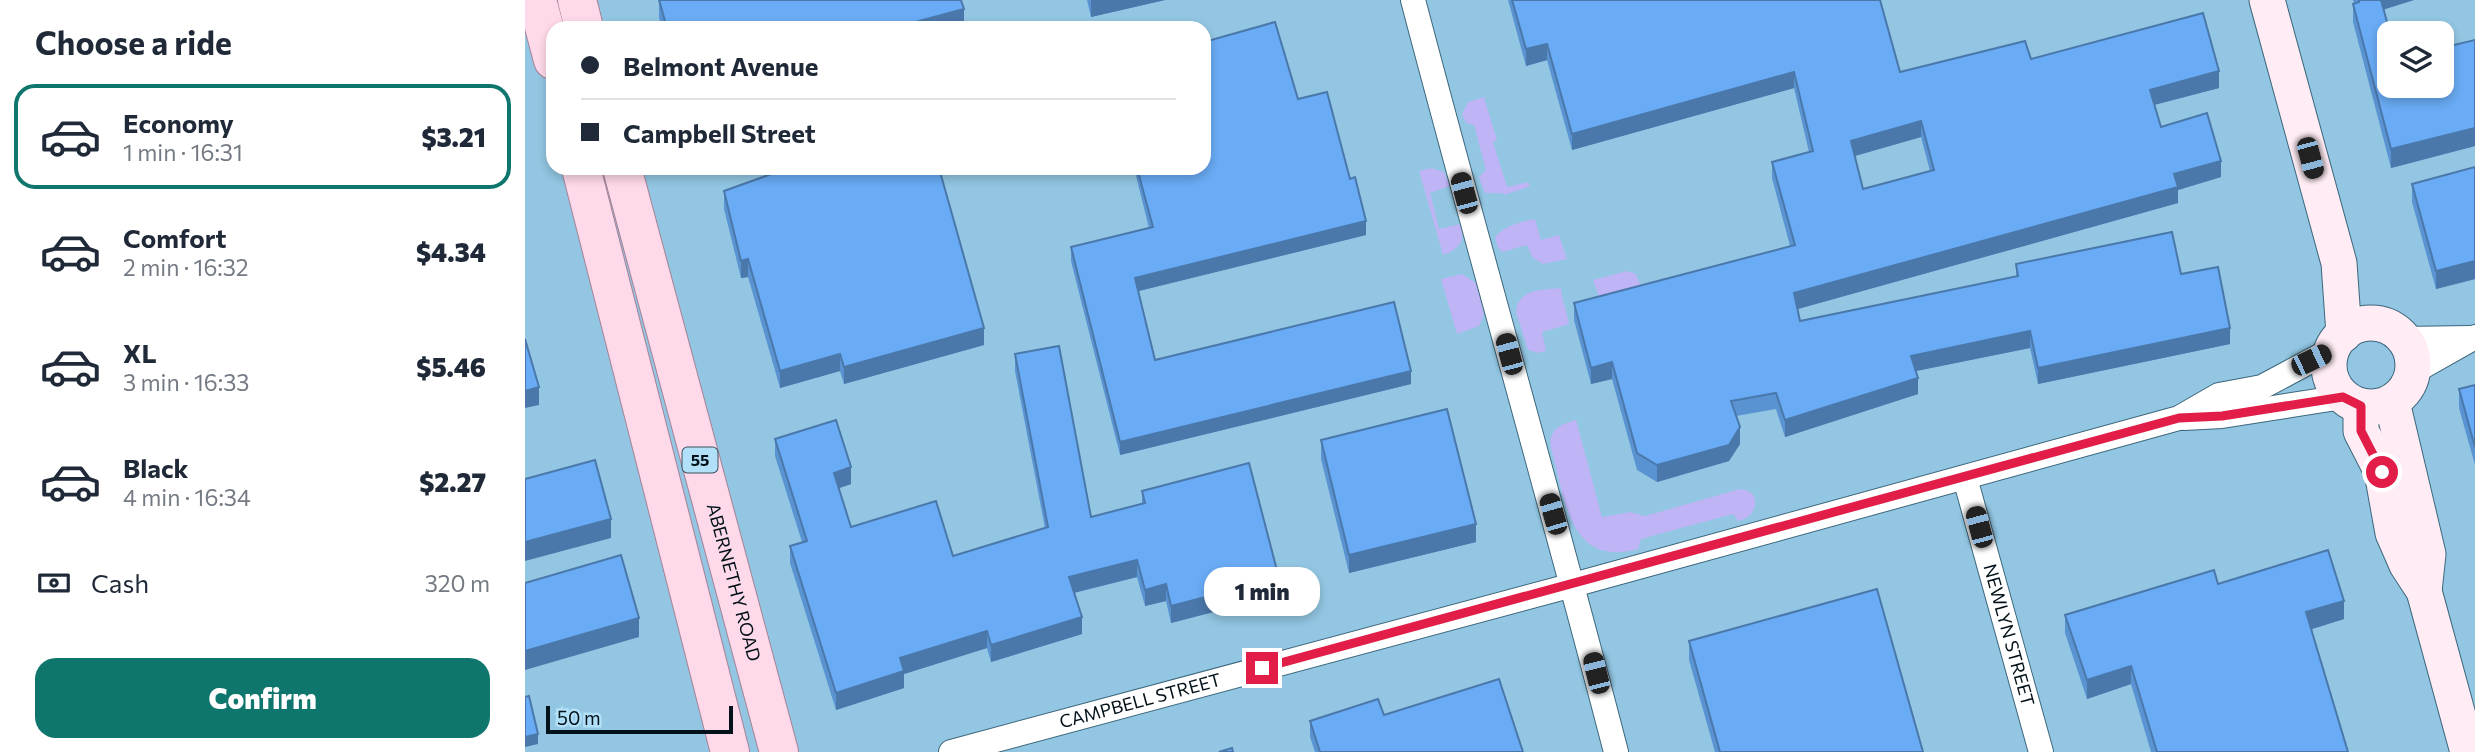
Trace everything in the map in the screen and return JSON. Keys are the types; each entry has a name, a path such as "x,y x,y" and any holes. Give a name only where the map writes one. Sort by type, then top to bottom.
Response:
{"main road":[{"path":"537,0 546,34"},
{"path":"577,0 582,21"},
{"path":"2267,0 2339,263 2338,342"},
{"name":"55","path":"583,175 730,752"},
{"name":"ABERNETHY ROAD","path":"624,175 779,752"},
{"path":"2339,263 2391,331 2410,349 2413,372 2402,395 2365,402 2335,387 2329,362 2338,342 2354,327 2391,331"},
{"path":"2365,402 2428,554 2424,591 2468,752"}],"street":[{"path":"1413,0 1616,752"},
{"path":"2391,331 2475,337"},
{"path":"2413,372 2475,337"},
{"name":"CAMPBELL STREET","path":"2179,418 2219,396 2262,387 2338,342"},
{"name":"CAMPBELL STREET","path":"951,752 2179,418 2365,402"},
{"name":"NEWLYN STREET","path":"1965,478 2041,752"}],"shaded area":[{"path":"525,0 2475,0 2475,752 525,752"},
{"path":"1484,97 1497,140 1493,142 1507,187 1528,182 1530,186 1504,195 1485,193 1479,177 1486,170 1474,125 1466,123 1462,114 1468,102"},
{"path":"1431,168 1444,172 1450,186 1430,193 1439,229 1460,224 1462,230 1460,244 1443,255 1419,171"},
{"path":"1535,219 1541,240 1559,235 1567,259 1543,264 1532,257 1527,245 1503,252 1498,248 1495,237 1499,233 1513,225"},
{"path":"1627,271 1636,274 1646,300 1604,311 1593,280"},
{"path":"1462,274 1476,283 1484,314 1479,326 1457,334 1441,279"},
{"path":"1561,288 1569,324 1542,332 1546,351 1538,353 1528,350 1516,312 1521,298 1539,290"},
{"path":"1576,420 1602,517 1630,512 1645,516 1740,489 1752,494 1755,499 1753,510 1745,519 1738,521 1733,514 1641,539 1638,549 1615,552 1597,548 1583,538 1574,524 1566,506 1551,448 1552,436 1557,428"}],"building":[{"path":"659,0 961,0 964,9 919,21 665,21"},
{"path":"1512,0 1880,0 1900,72 2025,41 2031,59 2203,13 2219,71 2150,90 2161,127 2207,113 2221,161 2174,174 2178,187 1794,293 1800,321 2018,276 2016,264 2172,232 2181,274 2218,267 2230,328 2038,368 2030,331 1911,356 1918,378 1785,420 1776,393 1731,401 1740,427 1729,445 1657,465 1637,453 1612,362 1591,368 1574,303 1795,245 1772,162 1813,151 1794,72 1572,134 1547,44 1526,49","holes":["1921,121 1934,170 1863,189 1851,141"]},
{"path":"2381,0 2387,21 2377,21 2377,96 2353,4"},
{"path":"1275,22 1298,99 1327,92 1350,179 1355,177 1366,221 1135,278 1155,360 1394,302 1411,371 1120,442 1071,247 1153,227 1139,175 1211,175 1211,40"},
{"path":"2475,40 2475,128 2391,149 2378,98 2454,98 2454,45"},
{"path":"2475,167 2475,261 2436,271 2412,184"},
{"path":"769,175 941,175 984,328 844,367 840,354 780,371 748,259 741,261 724,191"},
{"path":"525,339 539,387 525,391"},
{"path":"1059,346 1091,517 1145,503 1142,491 1249,463 1279,578 1171,606 1166,584 1145,590 1137,560 1069,577 1082,617 991,645 987,631 900,658 904,671 836,693 790,546 807,541 775,439 836,420 851,467 834,473 851,527 936,501 953,556 1048,527 1015,354"},
{"path":"2475,385 2475,447 2459,389"},
{"path":"1447,409 1476,524 1349,555 1321,440"},
{"path":"595,460 611,519 525,542 525,479"},
{"path":"2328,550 2344,601 2306,612 2348,752 2157,752 2131,666 2087,680 2065,615 2214,570 2218,584"},
{"path":"621,555 639,618 525,651 525,583"},
{"path":"1877,589 1923,752 1720,752 1689,641"},
{"path":"1499,679 1523,752 1320,752 1310,721 1378,699 1384,715"},
{"path":"529,696 538,734 525,737 525,697"}],"route":[{"path":"1262,668 2179,418 2222,416 2343,397 2361,406 2361,431 2382,472"}]}
